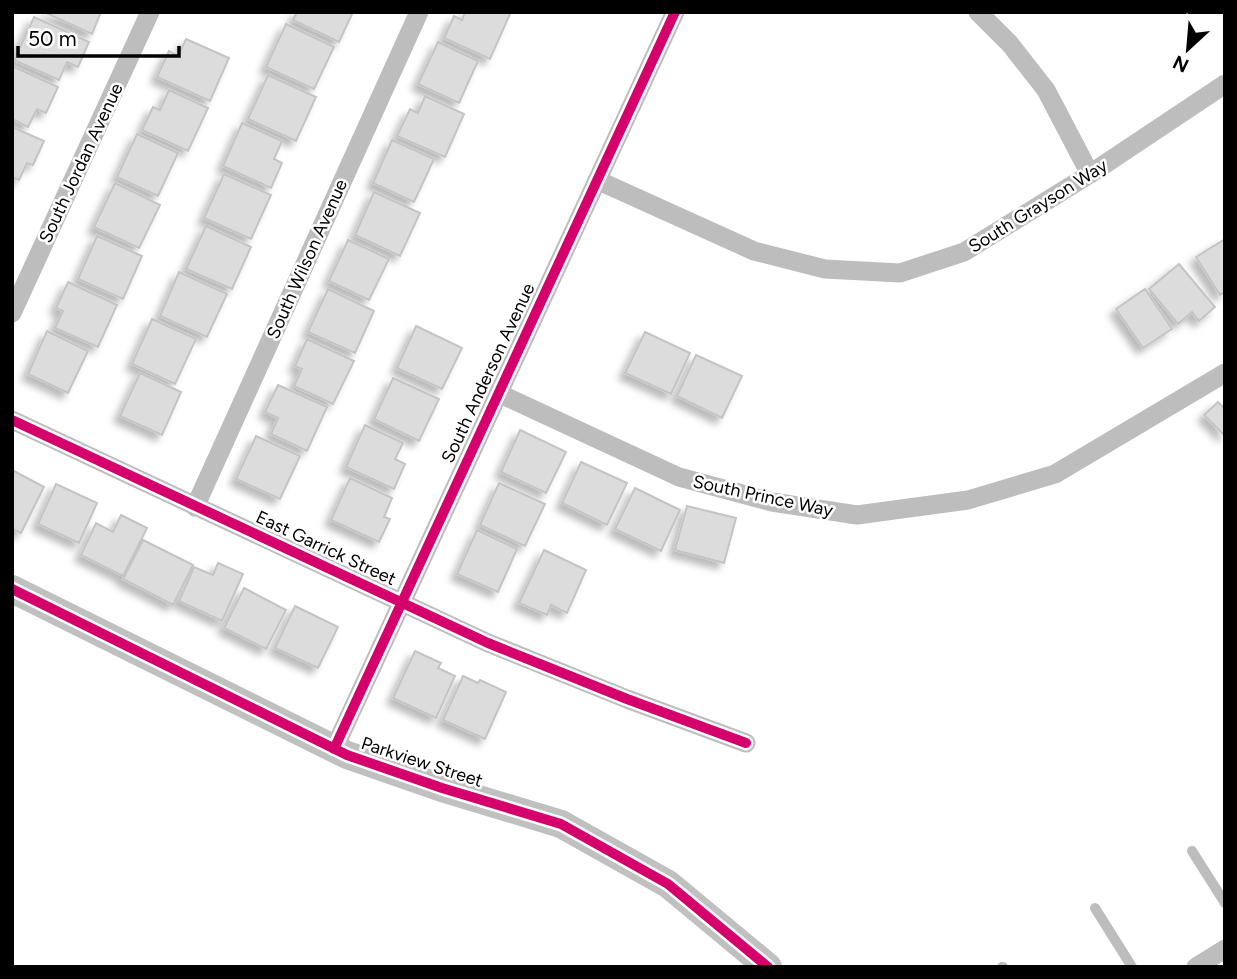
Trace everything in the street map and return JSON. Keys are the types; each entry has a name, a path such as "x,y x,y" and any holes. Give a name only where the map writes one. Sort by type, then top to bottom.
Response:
{"street":[{"name":"South Jordan Avenue","path":"12,313 150,12"},
{"name":"South Wilson Avenue","path":"195,507 419,12"},
{"name":"South Anderson Avenue","path":"334,749 675,12"},
{"path":"978,12 1010,44 1046,90 1090,174"},
{"name":"South Grayson Way","path":"597,180 754,251 825,269 900,273 964,253 1090,174 1225,84"},
{"name":"South Prince Way","path":"498,393 679,477 772,502 857,515 968,500 1055,474 1225,373"},
{"name":"East Garrick Street","path":"12,421 488,643 746,743"},
{"name":"Parkview Street","path":"12,589 334,749 442,788 561,824 668,884 768,967"},
{"path":"1196,967 1225,949"}],"lane":[{"path":"1192,851 1225,903"},
{"path":"1095,908 1132,967"}],"building":[{"path":"44,12 101,12 92,34"},
{"path":"297,12 353,12 339,42 293,20"},
{"path":"465,12 510,14 490,59 444,38 454,16 462,20"},
{"path":"34,17 89,42 78,67 67,62 59,80 14,60"},
{"path":"286,24 334,47 314,89 266,67"},
{"path":"186,39 229,58 210,101 157,77 169,51 178,56"},
{"path":"438,42 478,61 459,103 418,84"},
{"path":"12,66 58,87 46,113 37,109 28,127 12,119"},
{"path":"268,75 316,97 296,141 248,119"},
{"path":"169,90 208,108 188,151 142,130 153,107 160,110"},
{"path":"425,96 464,114 445,157 397,136 410,109 418,113"},
{"path":"242,123 282,141 274,159 282,163 271,188 223,166"},
{"path":"12,127 44,141 33,165 27,163 19,180 12,177"},
{"path":"137,134 178,153 158,196 117,177"},
{"path":"392,140 434,159 414,202 373,183"},
{"path":"224,174 271,195 251,239 204,218"},
{"path":"115,183 160,205 139,248 94,227"},
{"path":"374,192 420,213 400,256 355,235"},
{"path":"206,226 251,247 232,289 186,269"},
{"path":"97,236 142,256 123,299 78,279"},
{"path":"1225,239 1225,292 1220,295 1196,257"},
{"path":"348,240 389,259 369,300 329,281"},
{"path":"1179,264 1215,307 1199,321 1192,312 1178,324 1149,289"},
{"path":"179,272 227,294 207,337 160,316"},
{"path":"68,282 117,305 98,347 55,328 63,311 56,308"},
{"path":"328,289 374,311 355,353 308,332"},
{"path":"1145,289 1172,329 1143,348 1116,309"},
{"path":"152,319 196,339 175,384 132,364"},
{"path":"416,326 462,348 442,389 397,368"},
{"path":"47,331 88,351 68,393 28,374"},
{"path":"645,332 690,353 671,394 625,373"},
{"path":"307,339 354,361 333,404 294,386 302,369 295,366"},
{"path":"696,355 742,376 722,418 677,396"},
{"path":"140,373 181,392 162,435 120,416"},
{"path":"393,378 439,399 419,441 374,419"},
{"path":"278,385 327,407 307,451 271,434 278,418 265,412"},
{"path":"1218,402 1225,409 1225,436 1204,415"},
{"path":"365,425 403,443 395,459 405,464 394,489 346,467"},
{"path":"520,430 566,452 546,493 501,472"},
{"path":"256,436 300,456 280,499 236,479"},
{"path":"581,462 627,483 607,525 562,503"},
{"path":"12,470 44,487 21,533 12,529"},
{"path":"350,478 392,498 384,517 390,519 379,542 331,520"},
{"path":"499,483 545,504 525,546 480,525"},
{"path":"56,484 97,503 79,543 38,524"},
{"path":"635,488 680,510 661,551 615,529"},
{"path":"687,506 736,518 724,563 675,550"},
{"path":"121,515 147,528 123,576 81,555 96,523 113,532"},
{"path":"477,530 517,549 498,592 457,574"},
{"path":"143,540 193,565 173,605 123,579"},
{"path":"544,550 586,570 567,613 551,605 547,615 519,603"},
{"path":"218,563 243,574 222,621 179,601 194,567 213,575"},
{"path":"244,588 286,610 266,649 224,628"},
{"path":"295,606 338,627 318,668 275,648"},
{"path":"415,651 441,663 438,668 455,676 436,718 393,698"},
{"path":"463,676 478,683 480,680 506,692 485,739 443,720"}],"cycle path":[{"path":"334,749 675,12"},
{"path":"12,420 488,643 746,743"},
{"path":"12,589 347,755 442,788 561,824 668,884 768,967"}]}
